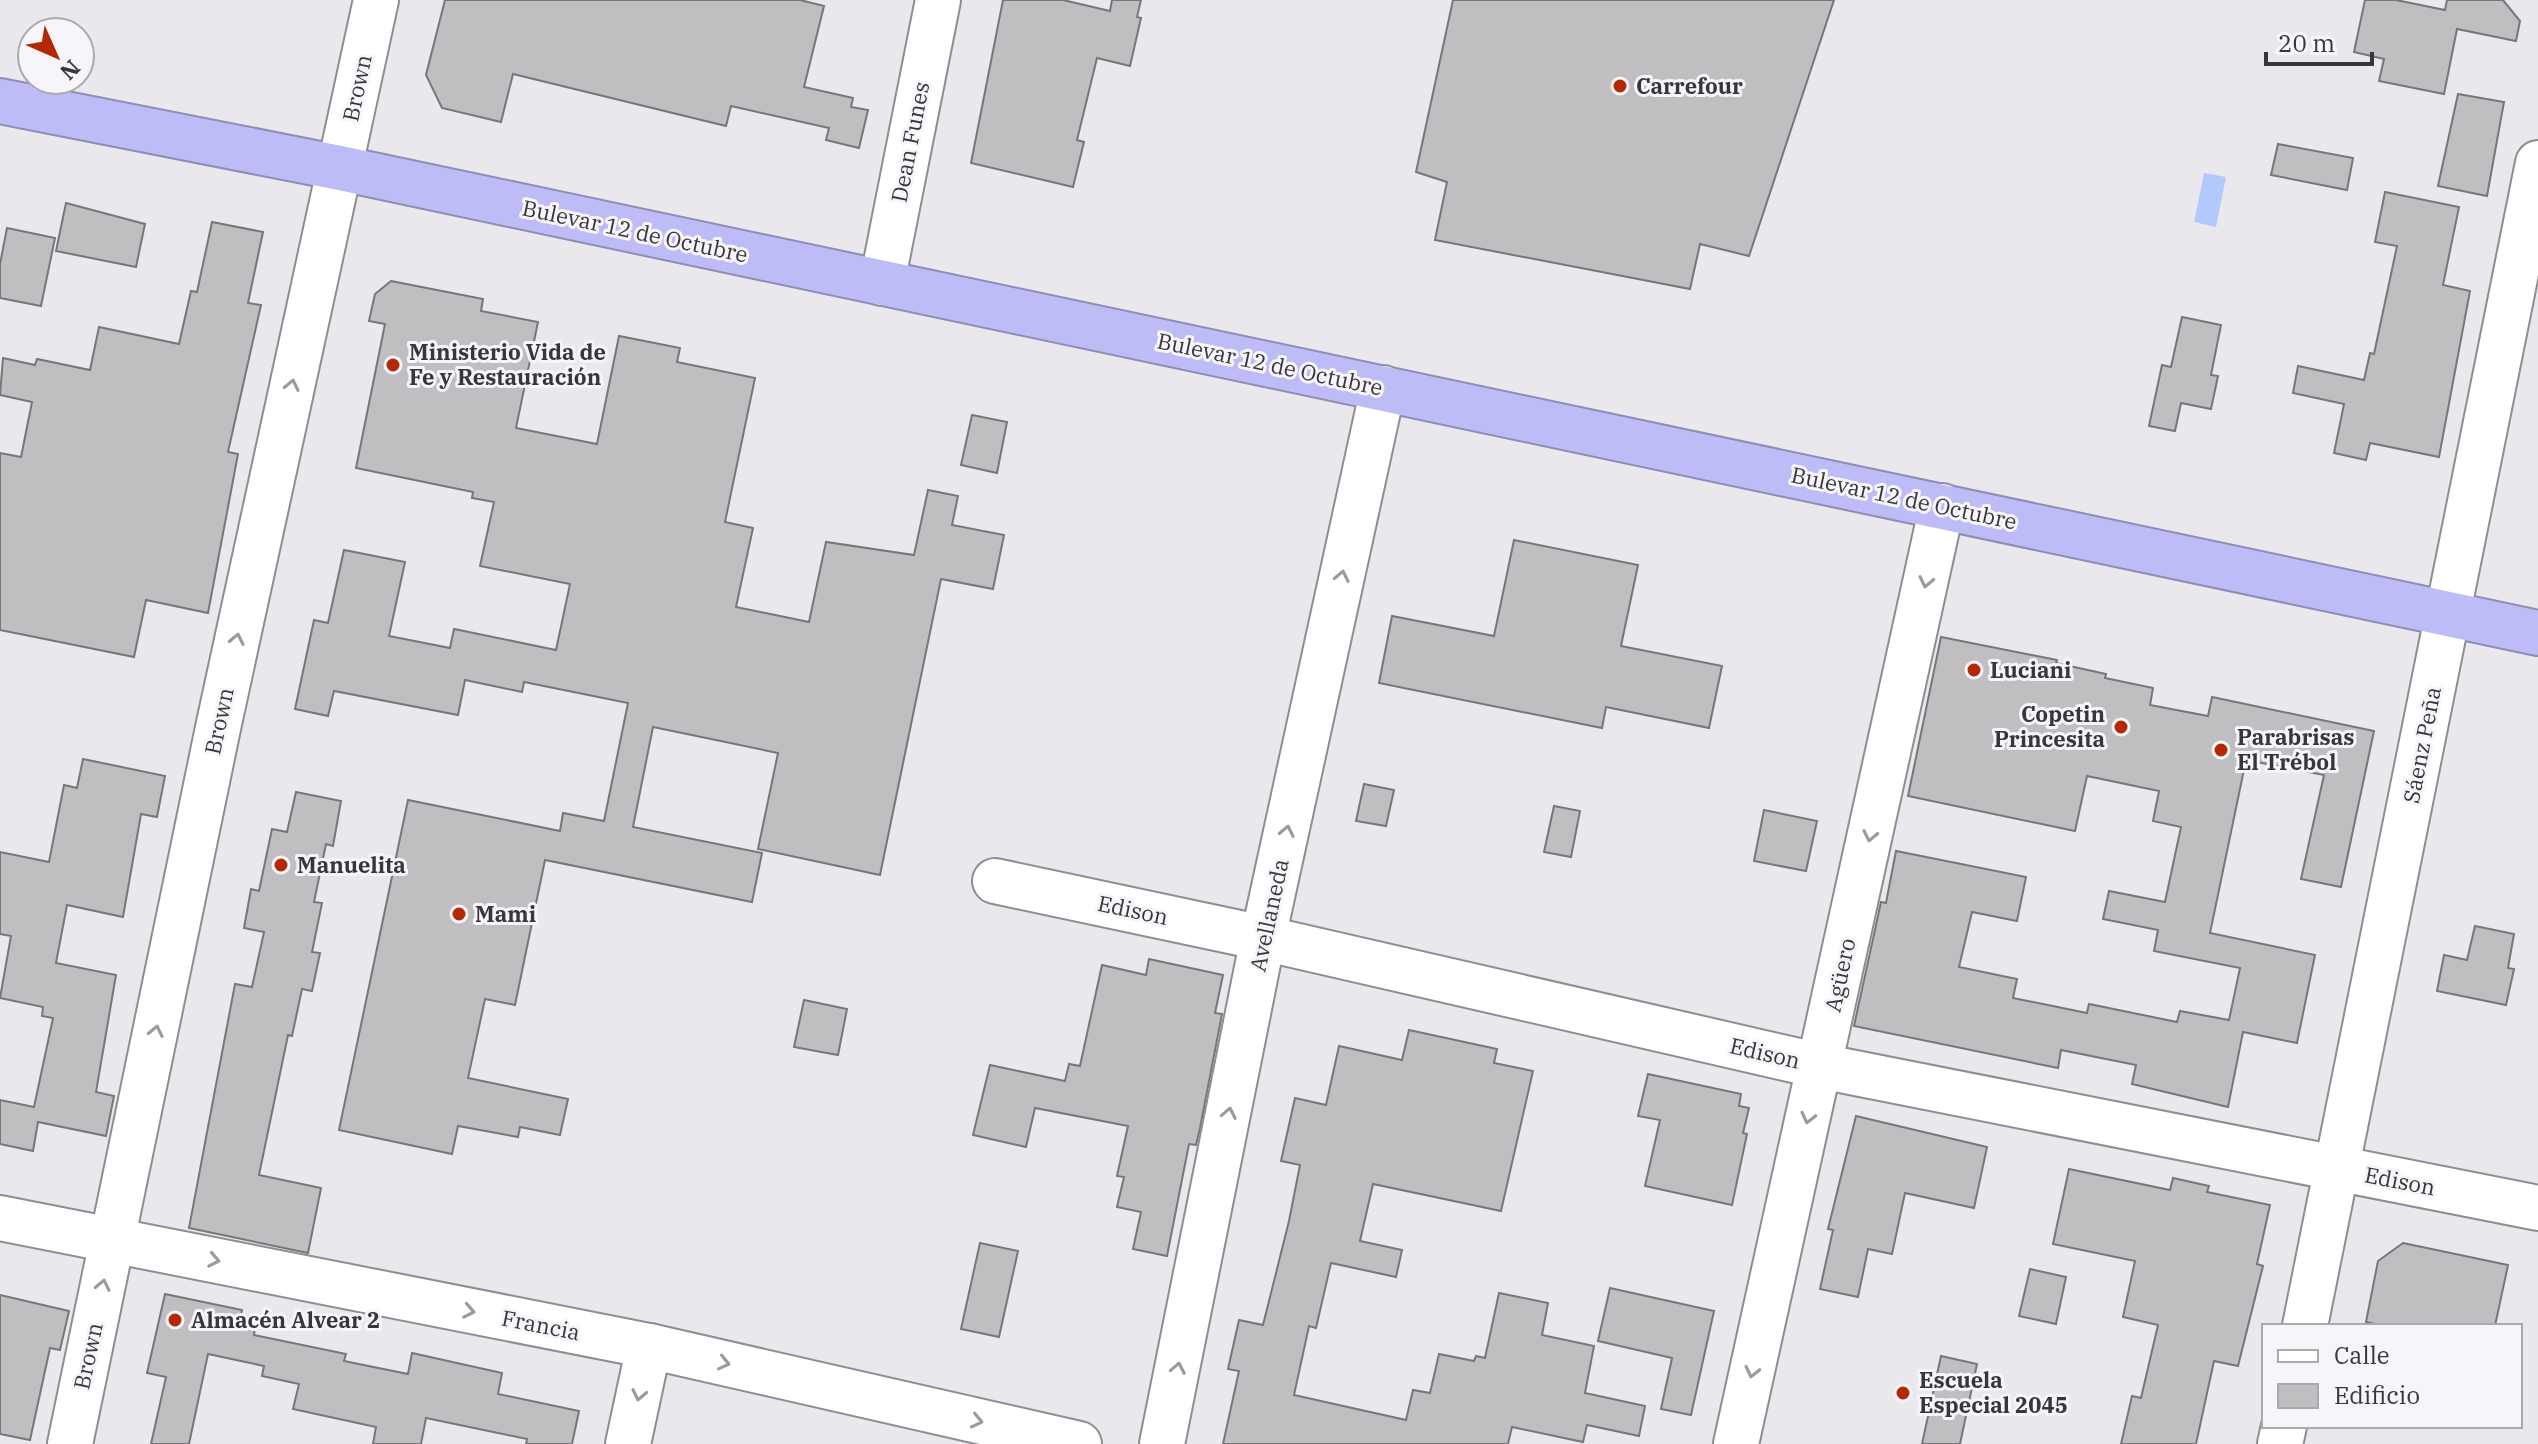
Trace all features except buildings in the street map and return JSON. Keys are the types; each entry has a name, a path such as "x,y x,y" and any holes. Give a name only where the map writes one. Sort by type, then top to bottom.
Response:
{"highway":[{"name":"Bulevar 12 de Octubre","path":"0,101 340,168 2538,633"}],"street":[{"name":"Brown","path":"70,1444 221,713 376,0"},
{"name":"Dean Funes","path":"882,283 938,0"},
{"name":"Sáenz Peña","path":"2305,1324 2538,163"},
{"name":"Avellaneda","path":"1162,1444 1263,938 1383,388"},
{"name":"Agüero","path":"1736,1444 1942,506"},
{"name":"Edison","path":"995,881 1263,938 1820,1066 2538,1208"},
{"name":"Francia","path":"0,1218 649,1346 1079,1444"},
{"path":"628,1444 649,1346"}],"water":[{"path":"2204,173 2226,177 2216,227 2194,222"}],"place":[{"name":"Carrefour","path":"1620,86"},
{"name":"Ministerio Vida de Fe y Restauración","path":"393,365"},
{"name":"Luciani","path":"1974,670"},
{"name":"Copetin Princesita","path":"2121,727"},
{"name":"Parabrisas El Trébol","path":"2221,750"},
{"name":"Manuelita","path":"281,865"},
{"name":"Mami","path":"459,914"},
{"name":"Almacén Alvear 2","path":"175,1320"},
{"name":"Escuela Especial 2045","path":"1903,1393"}]}
